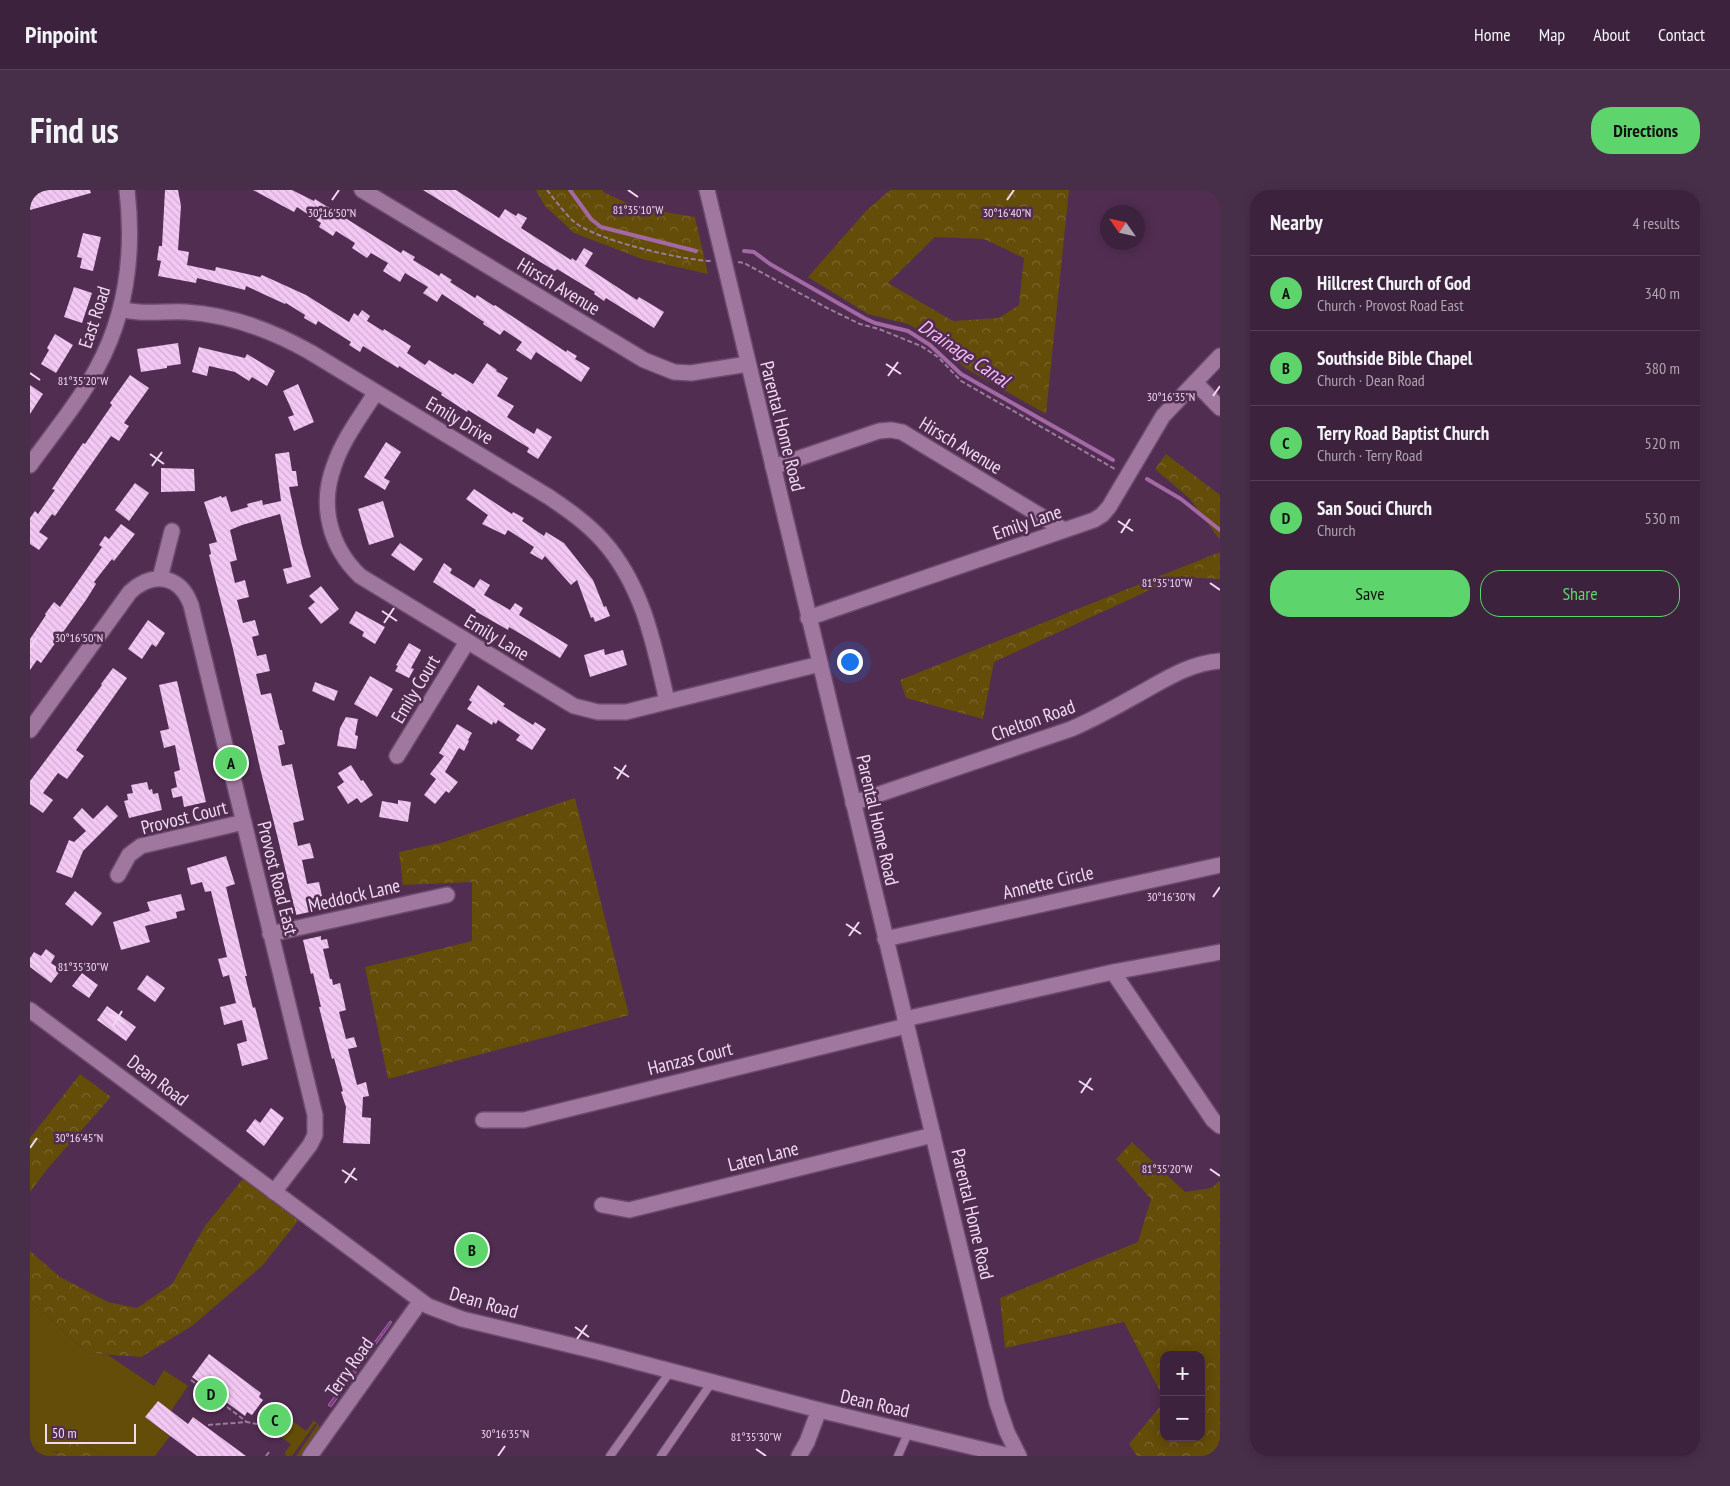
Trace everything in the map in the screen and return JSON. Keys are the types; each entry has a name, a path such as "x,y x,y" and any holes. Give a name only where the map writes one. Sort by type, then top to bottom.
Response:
{"street":[{"name":"East Road","path":"30,465 86,387 98,368 108,346 120,309 130,259 127,190"},
{"name":"Hirsch Avenue","path":"362,190 644,360 674,372 691,374 748,364"},
{"name":"Parental Home Road","path":"707,190 885,939 998,1403 1007,1432 1019,1456"},
{"name":"Emily Drive","path":"120,309 131,312 193,313 216,316 246,322 292,342 550,497 586,524 602,540 625,570 640,600 649,626 667,701"},
{"name":"Emily Lane","path":"808,618 1094,520 1102,515 1109,507 1163,416 1220,356"},
{"path":"1195,382 1220,408"},
{"name":"Emily Lane","path":"376,392 348,436 333,467 329,483 328,500 328,516 332,533 338,549 347,563 360,576 467,642 563,700 584,710 598,712 619,713 820,664"},
{"name":"Hirsch Avenue","path":"773,467 879,431 891,430 902,432 1064,530"},
{"path":"30,730 130,592 149,579 160,578 172,531"},
{"name":"Provost Road East","path":"160,578 180,587 188,596 191,605 316,1124 310,1145 274,1192"},
{"name":"Emily Court","path":"397,756 467,642"},
{"name":"Chelton Road","path":"853,803 1071,730 1179,672 1209,662 1220,661"},
{"name":"Provost Court","path":"118,875 129,855 141,846 244,822"},
{"name":"Annette Circle","path":"885,939 1220,865"},
{"name":"Meddock Lane","path":"270,934 447,895"},
{"name":"Hanzas Court","path":"483,1120 524,1120 906,1022 1113,972 1220,952"},
{"path":"1113,972 1214,1120 1220,1126"},
{"name":"Dean Road","path":"30,1010 420,1302 448,1315 599,1352 819,1410 1010,1456"},
{"name":"Laten Lane","path":"602,1205 629,1210 933,1135"},
{"name":"Terry Road","path":"310,1456 420,1302"},
{"path":"799,1456 807,1442 819,1410"}],"lane":[{"path":"610,1456 670,1372"},
{"path":"661,1456 712,1382"},
{"path":"898,1456 908,1431"}],"path":[{"path":"547,190 572,220 586,230 649,250 700,261 744,263 852,320 921,346 938,357 967,385 1127,475"},
{"path":"191,1380 247,1422"},
{"path":"208,1425 247,1422 257,1424"},
{"path":"266,1456 269,1452"}],"green space":[{"path":"536,190 603,190 603,192 636,207 695,217 708,274 642,259 574,233 545,206"},
{"path":"890,190 1069,190 1046,414 965,368 937,341 908,324 868,314 808,277 866,211","holes":["935,237 984,239 1024,258 1019,305 999,318 953,321 888,283"]},
{"path":"1166,454 1220,495 1220,540 1190,499 1155,469"},
{"path":"1220,552 1220,579 1178,577 994,662 983,719 906,698 900,680"},
{"path":"575,798 629,1015 388,1079 365,967 472,941 472,882 403,885 399,852 444,842"},
{"path":"80,1074 111,1097 48,1168 30,1192 30,1138"},
{"path":"1132,1142 1185,1192 1211,1188 1220,1181 1220,1456 1137,1456 1129,1444 1160,1407 1160,1441 1205,1441 1205,1351 1160,1351 1160,1391 1124,1322 1005,1348 1000,1298 1138,1242 1151,1199 1116,1159"},
{"path":"245,1176 298,1221 262,1266 192,1326 141,1357 87,1353 30,1300 30,1251 60,1277 108,1302 137,1308 172,1284 205,1226"},
{"path":"30,1300 87,1353 108,1355 154,1386 164,1370 188,1386 171,1411 158,1401 145,1417 170,1436 155,1456 105,1456 86,1446 57,1452 44,1450 30,1443"},
{"path":"273,1407 306,1431 314,1420 319,1426 317,1435 302,1456 296,1456 317,1425 315,1424 292,1456 286,1456 285,1452 291,1444 261,1424"},
{"path":"68,1441 86,1446 105,1456 30,1456 30,1443 36,1447 58,1453"}],"water":[{"path":"390,1321 392,1322 331,1407 328,1405"}],"building":[{"path":"39,190 90,190 91,193 30,210 30,193"},
{"path":"165,190 178,190 181,206 178,250 189,252 187,265 215,271 216,267 260,277 262,275 306,295 349,322 354,313 358,316 362,310 370,316 367,321 411,346 407,353 425,365 429,360 453,375 455,373 473,384 487,363 497,370 508,378 497,396 514,406 507,417 534,434 537,428 552,437 538,459 527,452 529,448 468,410 467,412 441,395 442,393 399,366 398,368 363,346 360,352 349,345 351,342 318,321 316,325 304,318 305,315 286,303 246,286 245,290 197,278 196,283 158,276 161,261 157,260 159,246 162,246"},
{"path":"253,190 292,190 314,201 315,199 401,253 403,250 415,257 413,260 439,276 441,273 452,280 450,282 475,298 477,295 495,305 566,352 567,350 577,356 575,359 590,368 581,382 536,352 531,360 516,350 522,342 504,330 500,335 442,294 437,302 423,293 428,287 405,273 400,282 383,271 388,263 371,253 367,258 352,248 355,243 336,231 333,236 319,227 321,223 297,207 294,212"},
{"path":"423,190 456,190 499,218 505,209 516,216 518,213 527,218 521,228 571,260 572,258 576,261 584,248 593,253 585,266 637,300 639,297 664,312 654,328 606,298 604,301 594,294 595,292 557,269 555,271"},
{"path":"83,233 101,237 93,271 80,268 82,258 77,257"},
{"path":"74,287 92,293 82,323 64,317"},
{"path":"55,334 73,345 56,373 41,364"},
{"path":"178,343 181,364 141,372 137,349"},
{"path":"199,347 245,358 247,354 275,371 267,386 252,377 249,381 235,372 209,366 207,376 192,372"},
{"path":"130,375 149,388 124,423 129,426 119,441 111,436 55,516 52,514 39,532 48,538 39,550 30,544 30,518 35,511 38,514 55,490 52,489 83,443 85,444 112,405 110,403"},
{"path":"298,384 314,422 294,431 288,417 294,415 283,391"},
{"path":"30,385 43,394 30,414"},
{"path":"386,442 401,452 384,478 390,481 385,490 364,477"},
{"path":"289,452 292,471 296,471 298,486 289,487 311,577 287,584 283,569 292,567 280,514 230,530 237,560 230,562 235,583 245,580 249,597 237,600 243,623 255,620 259,635 252,637 257,656 266,654 270,671 256,674 261,695 271,693 280,730 282,730 285,744 278,746 282,766 292,764 304,820 293,823 298,846 310,843 314,858 302,860 307,884 319,882 322,896 311,899 314,911 296,915 209,555 211,554 209,544 217,542 204,502 226,496 231,512 248,507 247,504 262,500 263,505 281,501 275,454"},
{"path":"161,468 194,469 195,491 161,492"},
{"path":"135,483 149,493 129,521 115,510"},
{"path":"474,489 512,514 513,512 524,518 522,521 544,536 546,532 564,543 593,580 604,607 606,606 610,616 595,622 593,617 591,618 577,580 571,585 545,556 542,560 530,553 534,547 508,530 505,535 482,524 488,515 466,499"},
{"path":"383,501 394,537 369,545 358,509"},
{"path":"121,524 135,534 114,561 112,559 94,582 96,584 86,600 41,663 37,660 30,670 30,639 45,614 54,602 60,607 102,547 99,545 105,536 109,539"},
{"path":"400,543 423,559 414,571 391,555"},
{"path":"444,563 452,569 450,573 474,588 480,579 490,585 484,595 510,610 515,603 523,608 519,615 568,645 560,658 509,627 508,630 475,611 433,582"},
{"path":"321,586 339,609 321,624 308,608 315,602 309,596"},
{"path":"356,611 385,627 375,644 362,636 364,632 349,623"},
{"path":"148,620 165,633 156,647 152,644 142,659 128,649"},
{"path":"409,643 421,650 411,668 414,669 409,678 395,671 398,666 396,665"},
{"path":"604,649 605,655 623,650 627,665 590,677 584,655"},
{"path":"113,668 127,678 76,750 84,756 67,779 58,773 43,793 53,800 43,813 30,804 30,781"},
{"path":"370,676 393,689 377,717 354,704"},
{"path":"177,681 206,802 184,807 182,796 173,798 171,789 177,787 174,772 180,770 175,745 164,748 160,731 169,729 159,685"},
{"path":"315,682 338,691 334,701 312,691"},
{"path":"478,685 505,704 503,706 533,725 535,722 546,729 532,750 516,740 520,735 498,720 496,724 493,722 492,725 467,709 472,702 469,700"},
{"path":"346,717 358,719 355,735 358,736 356,749 337,746 340,728"},
{"path":"457,724 472,733 464,751 459,748 445,772 458,782 449,793 446,791 435,804 424,795 436,779 430,774 444,756 439,753"},
{"path":"351,765 373,795 361,803 357,798 348,804 337,787 344,782 338,773"},
{"path":"147,782 149,790 152,789 153,794 158,793 162,810 129,818 124,801 128,800 127,794 133,793 131,785"},
{"path":"398,800 411,802 408,822 379,817 382,801 398,804"},
{"path":"107,805 118,816 83,851 72,878 56,872 69,840 74,842 86,831 73,818 82,808 93,819"},
{"path":"226,856 235,884 226,887 247,976 245,976 268,1059 242,1066 237,1044 247,1041 242,1020 224,1025 220,1007 236,1003 229,975 223,977 218,959 227,957 211,891 205,892 202,882 191,885 187,868"},
{"path":"75,891 102,913 92,926 65,904"},
{"path":"181,894 185,910 176,912 177,918 145,926 150,942 121,950 113,922 150,911 147,902"},
{"path":"321,936 321,940 327,939 329,948 323,949 330,979 332,979 333,985 340,983 346,1010 339,1012 346,1039 354,1037 357,1047 348,1049 357,1085 366,1082 369,1096 363,1097 362,1117 371,1118 370,1144 343,1143 346,1107 341,1092 343,1091 334,1058 332,1059 313,973 311,974 303,940"},
{"path":"46,949 55,956 51,963 61,970 51,983 30,967 30,958 34,952 41,956"},
{"path":"82,973 98,985 89,998 72,986"},
{"path":"147,975 165,988 155,1002 137,989"},
{"path":"107,1006 136,1027 126,1041 97,1020"},
{"path":"271,1108 284,1118 264,1146 246,1131 255,1119 260,1123"},
{"path":"209,1354 261,1393 259,1397 263,1400 252,1415 247,1412 245,1416 192,1377"},
{"path":"158,1401 188,1424 193,1417 246,1456 197,1456 145,1417"}],"waterway":[{"name":"Drainage Canal","path":"570,190 591,219 601,227 696,251"},
{"name":"Drainage Canal","path":"744,251 754,252 770,264 864,318 875,323 908,331 930,345 961,374 1113,460"},
{"name":"Drainage Canal","path":"1147,479 1181,499 1220,530"}],"place":[{"name":"Hillcrest Church of God","path":"231,763"},
{"name":"Southside Bible Chapel","path":"472,1250"},
{"name":"San Souci Church","path":"211,1394"},
{"name":"Terry Road Baptist Church","path":"275,1420"}]}
